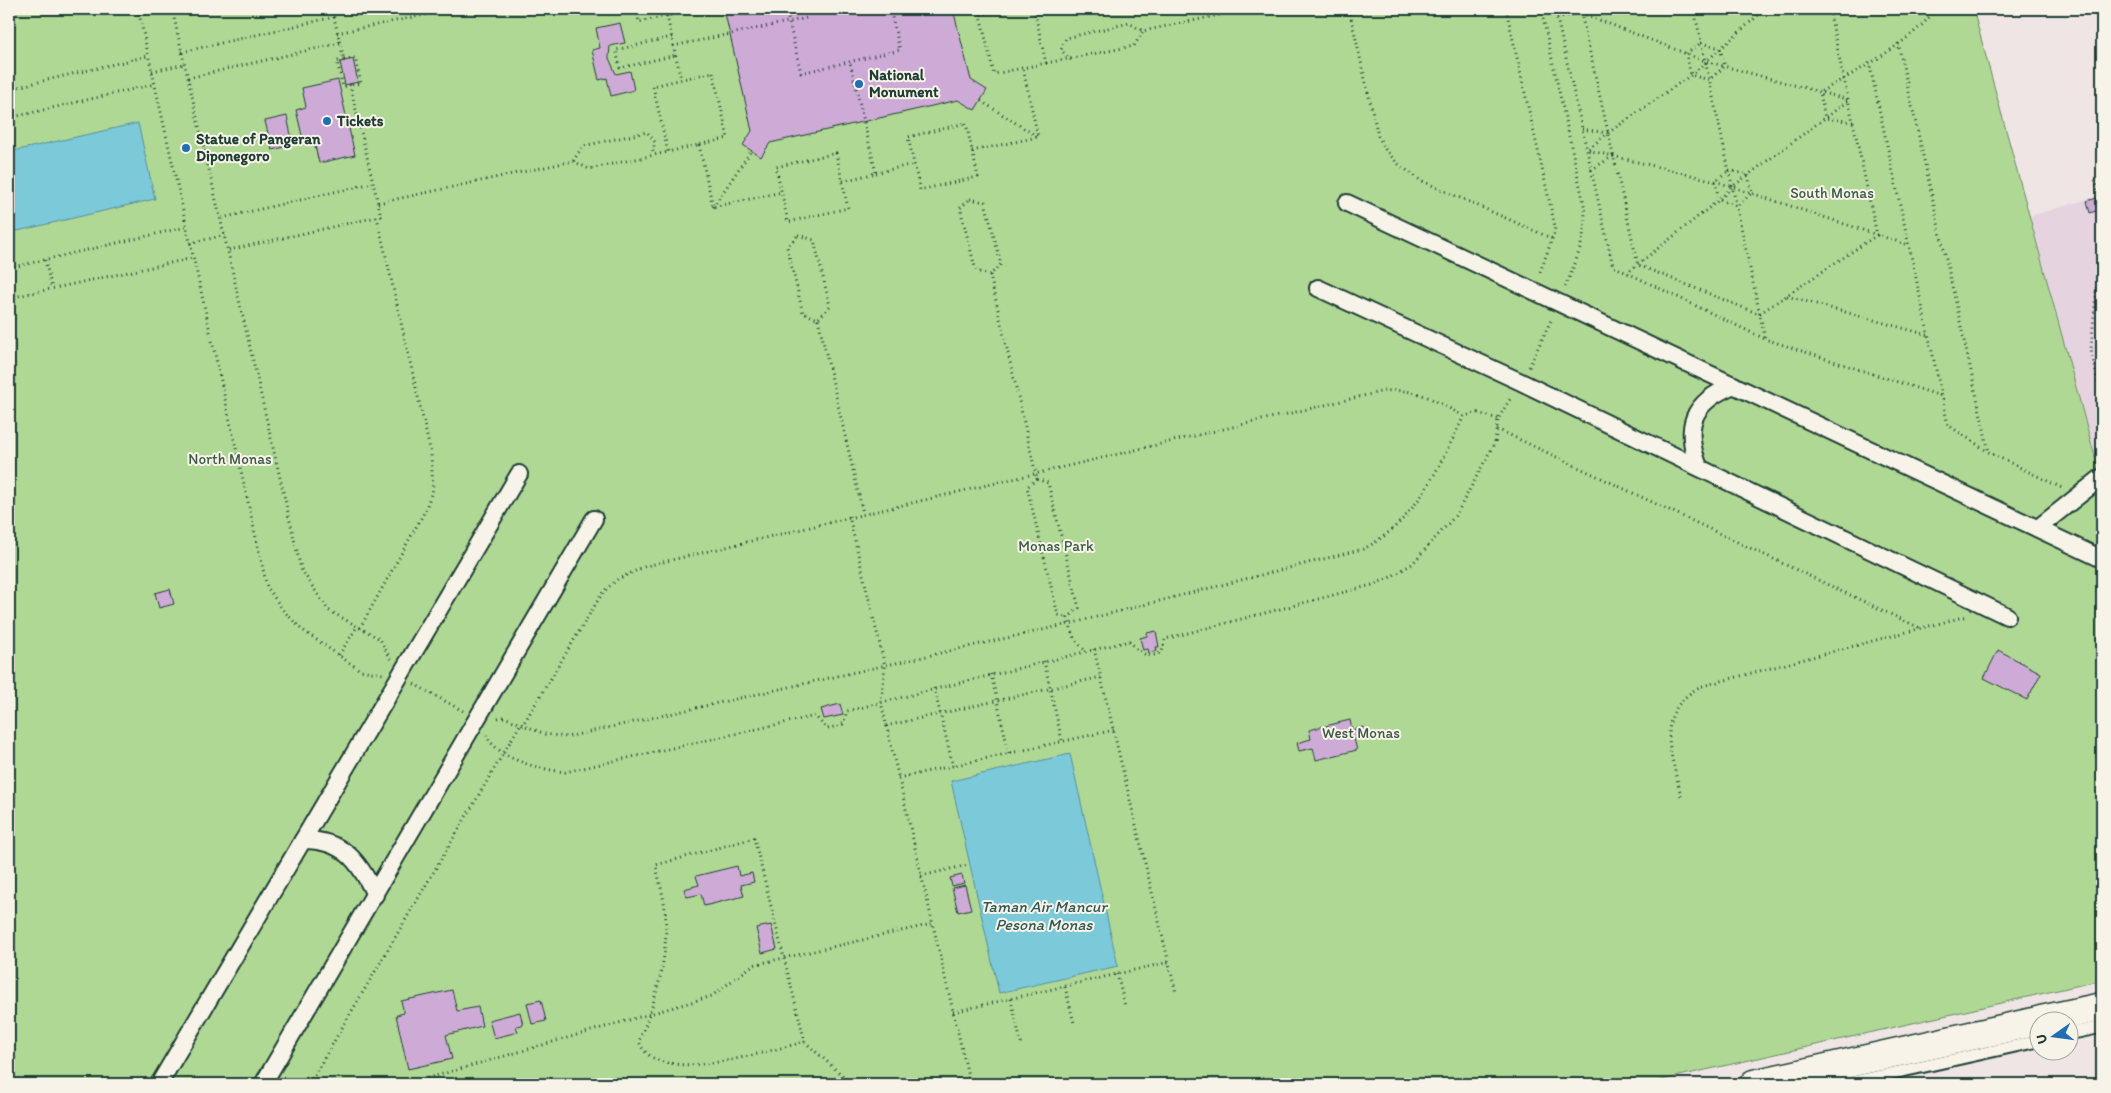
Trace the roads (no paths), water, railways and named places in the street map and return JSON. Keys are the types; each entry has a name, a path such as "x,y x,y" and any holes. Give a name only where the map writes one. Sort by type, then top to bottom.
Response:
{"main road":[{"path":"2078,1012 2102,1007"},
{"path":"1754,1084 2028,1024"}],"street":[{"path":"1347,203 2102,559"},
{"path":"1318,288 1522,382 2000,612"},
{"path":"1699,467 1690,438 1694,421 1706,401 1713,395 1734,385"},
{"path":"159,1084 519,474"},
{"path":"2038,528 2102,477"},
{"path":"263,1084 594,519"},
{"path":"303,840 325,841 341,848 358,863 375,895"}],"lane":[{"path":"2078,1032 2102,1027"},
{"path":"1844,1084 2028,1043"}],"water":[{"path":"138,123 155,199 9,233 9,152"},
{"name":"Taman Air Mancur Pesona Monas","path":"1070,754 1118,966 999,993 951,781"}],"place":[{"name":"National Monument","path":"859,84"},
{"name":"Tickets","path":"327,121"},
{"name":"Statue of Pangeran Diponegoro","path":"186,148"}],"park label":[{"name":"South Monas","path":"1832,193"},
{"name":"North Monas","path":"230,459"},
{"name":"Monas Park","path":"1056,546"},
{"name":"West Monas","path":"1361,733"}]}
